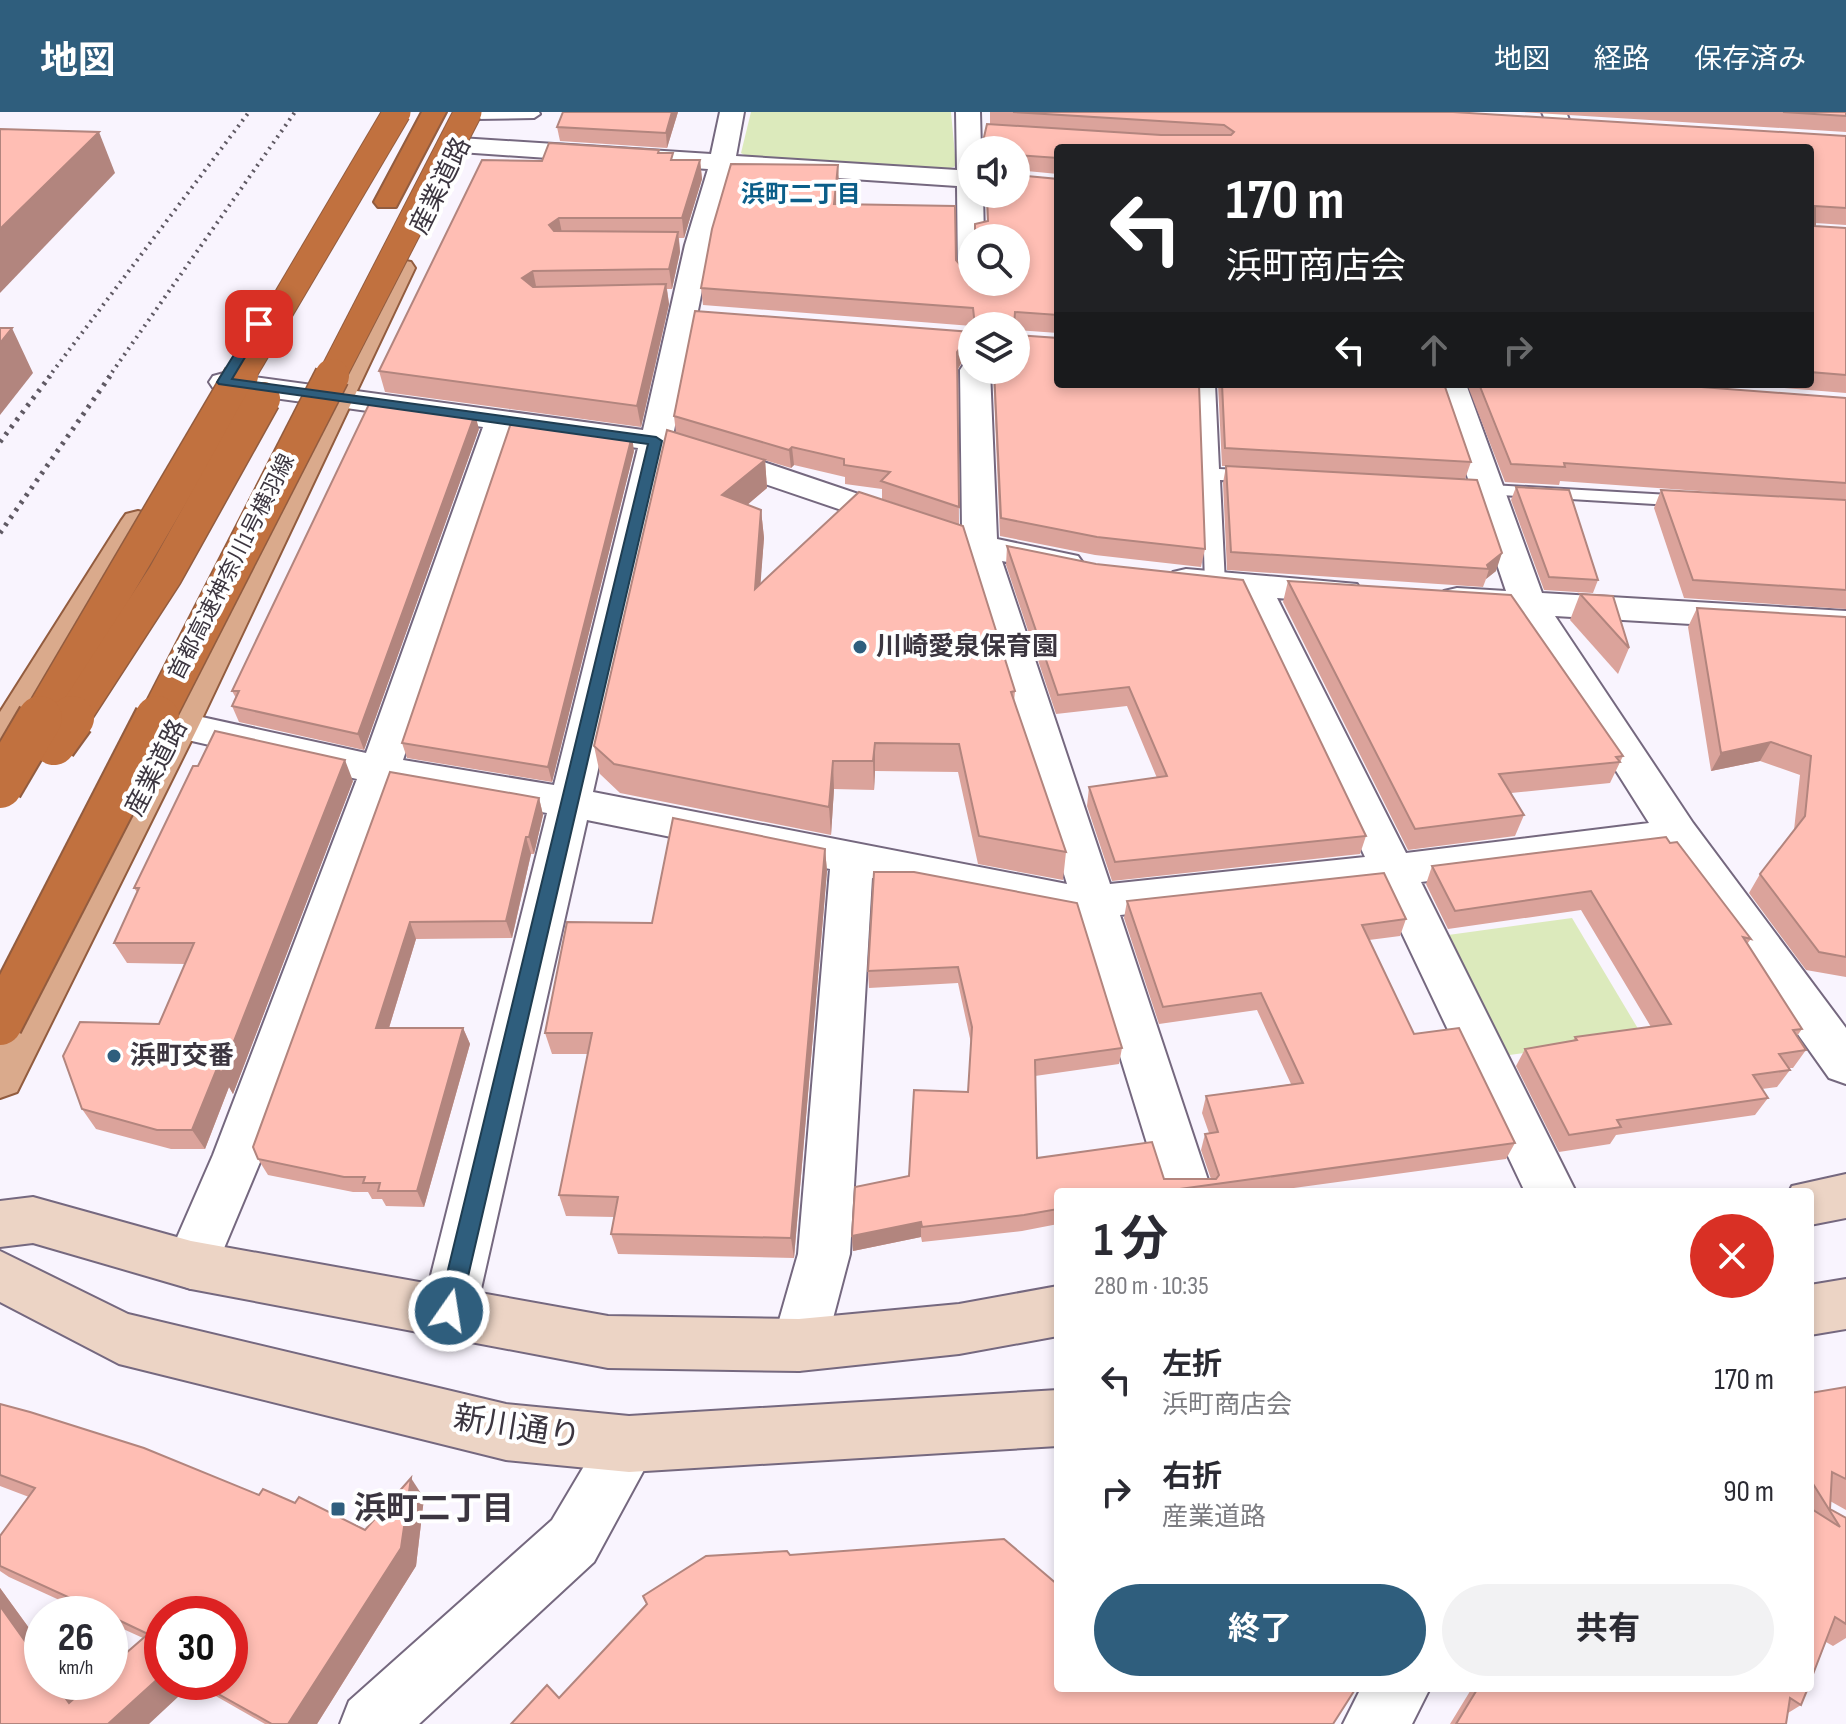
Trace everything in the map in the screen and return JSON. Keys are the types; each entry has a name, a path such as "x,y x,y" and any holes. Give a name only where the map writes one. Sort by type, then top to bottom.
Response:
{"highway":[{"path":"0,786 397,112"},
{"path":"25,972 80,804 380,202 403,112"},
{"path":"0,815 102,680 157,591 434,112"},
{"name":"首都高速神奈川1号横羽線","path":"0,1023 471,121"}],"main road":[{"path":"0,744 389,112"},
{"name":"産業道路","path":"0,1078 179,725 471,121"},
{"path":"1814,1201 1846,1196"},
{"path":"0,1224 33,1220 191,1265 608,1342 799,1345 959,1329 1054,1312"},
{"name":"新川通り","path":"0,1275 119,1338 506,1432 629,1444 1054,1418"},
{"path":"1814,1309 1846,1304"}],"street":[{"path":"449,1311 656,441 690,245 722,162 732,112"},
{"path":"1556,118 1566,144"},
{"path":"1528,123 1556,118 1588,126"},
{"path":"471,121 540,148 958,177"},
{"path":"680,303 713,317"},
{"path":"224,382 656,441 729,461 980,546 1095,569"},
{"path":"975,384 980,546 1186,1188"},
{"path":"1452,388 1471,489 1528,603 1678,834 1846,1064"},
{"path":"191,1265 238,1155 380,770 501,421"},
{"path":"1155,577 1234,586 1378,594"},
{"path":"1234,586 1392,870 1549,1188"},
{"path":"1425,597 1846,622"},
{"path":"179,725 380,770 569,802 1061,900 1092,902 1392,870 1678,834"},
{"path":"799,1345 824,1254 852,860"},
{"path":"372,1724 573,1541 629,1444"},
{"path":"1375,1724 1395,1692"}],"lane":[{"path":"471,121 534,114"},
{"path":"1207,388 1211,474 1234,586"},
{"path":"1211,474 1272,477"},
{"path":"1471,489 1705,502"}],"green space":[{"path":"751,112 951,112 956,166 945,170 748,157 741,153"},
{"path":"1572,918 1643,1037 1502,1056 1441,936"}],"building":[{"path":"563,112 672,112 666,133 557,127"},
{"path":"1013,112 1453,112 1846,136 1846,208 1815,206 1815,226 1846,228 1846,375 1814,372 1814,144 1054,144 1054,158 1030,156 1030,136 984,136 987,124 1161,135 1231,135 1234,132 1224,125"},
{"path":"1783,112 1846,112 1846,116"},
{"path":"0,129 99,132 0,229"},
{"path":"549,143 659,150 658,153 673,153 671,160 700,160 682,218 559,218 549,225 554,231 678,232 669,269 533,271 522,278 533,287 666,284 637,406 379,371 482,160 542,161"},
{"path":"731,164 838,165 834,204 955,206 958,296 1030,296 1030,224 975,224 988,221 988,208 1030,208 1030,176 1054,179 1054,315 973,312 973,308 701,288 712,229"},
{"path":"695,311 958,331 959,507 881,481 890,472 844,465 844,459 792,447 789,450 674,416"},
{"path":"0,328 12,328 0,343"},
{"path":"1030,336 1054,338 1054,388 1199,388 1205,549 1097,537 1001,518 995,384 1030,384"},
{"path":"1222,388 1445,388 1471,462 1225,448"},
{"path":"1481,388 1715,388 1846,398 1846,483 1564,463 1565,467 1511,464"},
{"path":"371,400 475,414 358,734 232,706 239,691 232,691"},
{"path":"512,420 632,436 548,767 402,743"},
{"path":"667,430 765,460 722,495 761,510 755,589 859,492 963,526 1015,691 1011,692 1066,852 979,836 959,744 875,743 873,761 833,761 829,807 614,764 594,746"},
{"path":"1226,466 1477,480 1502,553 1487,565 1489,569 1231,552"},
{"path":"1516,487 1569,490 1598,580 1549,577"},
{"path":"1661,490 1846,500 1846,590 1693,580"},
{"path":"1007,546 1096,564 1243,580 1366,836 1115,862 1089,787 1167,776 1129,687 1058,695"},
{"path":"1288,581 1511,595 1623,756 1616,757 1620,762 1499,774 1524,815 1415,829"},
{"path":"1580,594 1613,596 1629,648"},
{"path":"1697,608 1846,617 1846,957 1819,952 1760,874 1805,816 1811,756 1771,742 1721,753"},
{"path":"215,731 345,760 221,1074 218,1066 192,1130 157,1130 82,1109 63,1056 80,1022 159,1024 194,943 114,943 139,888 134,888 193,766 198,766"},
{"path":"390,772 539,798 529,837 526,837 506,921 410,922 376,1028 463,1028 417,1191 378,1191 380,1183 363,1183 365,1177 344,1177 258,1159 253,1147"},
{"path":"673,818 825,849 791,1238 611,1234 618,1197 559,1195 592,1033 545,1033 567,922 652,923"},
{"path":"1666,837 1670,843 1677,842 1751,939 1743,937 1802,1029 1793,1030 1806,1050 1779,1054 1790,1070 1753,1075 1768,1098 1617,1120 1621,1127 1569,1135 1525,1049 1577,1040 1575,1037 1671,1024 1591,891 1455,911 1432,866"},
{"path":"874,872 914,872 1077,903 1122,1048 1035,1060 1037,1158 1152,1142 1164,1179 1216,1179 1219,1175 1205,1134 1218,1132 1206,1096 1303,1083 1261,993 1163,1007 1127,901 1384,873 1406,919 1362,925 1414,1034 1459,1028 1515,1143 1187,1188 1054,1188 1054,1210 922,1227 921,1222 852,1236 855,1187 909,1176 914,1090 968,1092 972,1027 958,967 868,971"},
{"path":"1846,1387 1846,1479 1832,1472 1830,1509 1846,1518 1846,1624 1835,1617 1814,1672 1814,1511 1840,1527 1814,1485 1814,1392"},
{"path":"0,1404 144,1448 259,1495 263,1489 295,1503 299,1497 365,1530 411,1478 401,1548 288,1724 272,1724 229,1700 248,1700 248,1596 144,1596 144,1632 128,1625 128,1596 66,1596 0,1566 0,1536 35,1488 0,1475"},
{"path":"1004,1539 1054,1582 1054,1692 1353,1692 1333,1724 511,1724 547,1685 559,1698 647,1604 643,1596 706,1556 787,1551 790,1555"},
{"path":"0,1606 24,1640 24,1700 67,1700 69,1703 72,1700 128,1700 128,1651 144,1637 144,1691 108,1724 0,1724"},
{"path":"1476,1692 1806,1692 1801,1705 1790,1698 1786,1724 1456,1724"}],"railway":[{"path":"48,378 249,112"},
{"path":"108,378 295,112"},
{"path":"0,442 50,376"},
{"path":"0,533 110,376"}],"place":[{"name":"川崎愛泉保育園","path":"860,647"},
{"name":"浜町交番","path":"114,1056"},
{"name":"浜町二丁目","path":"338,1509"}],"district":[{"name":"浜町二丁目","path":"801,194"}],"route":[{"path":"259,324 224,382 656,441 449,1311"}]}
